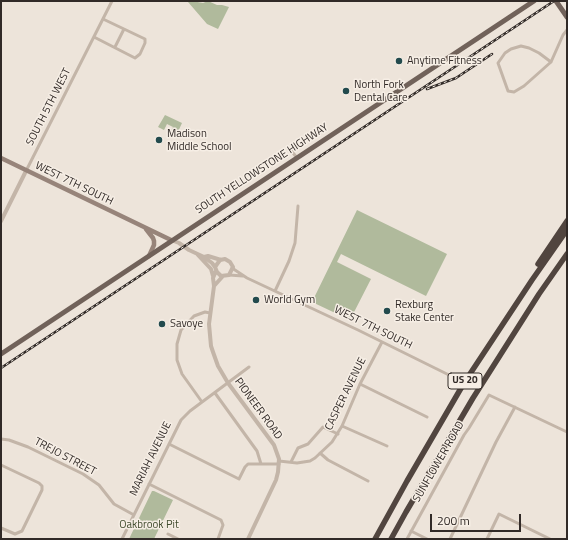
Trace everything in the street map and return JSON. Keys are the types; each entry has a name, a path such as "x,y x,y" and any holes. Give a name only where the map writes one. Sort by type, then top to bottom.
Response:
{"highway":[{"path":"498,330 524,285 567,221"},
{"name":"US 20","path":"375,539 434,433 464,383 498,330 567,230"},
{"name":"US 20","path":"392,539 406,512 469,404 539,294 567,254"},
{"path":"539,294 567,259"}],"main road":[{"name":"SOUTH YELLOWSTONE HIGHWAY","path":"1,354 534,1"},
{"path":"556,1 567,17"},
{"name":"WEST 7TH SOUTH","path":"1,158 172,240"},
{"path":"145,228 154,241 154,245 149,256"}],"street":[{"name":"SOUTH 5TH WEST","path":"1,221 112,1"},
{"path":"94,37 135,58 138,56 145,43 145,39 103,19"},
{"path":"115,47 124,29"},
{"path":"551,62 539,53 521,46 511,49 505,53 498,63 508,91 514,92 524,86 551,62 563,35 567,30"},
{"path":"290,149 297,158"},
{"path":"275,291 289,261 295,243 298,206"},
{"name":"WEST 7TH SOUTH","path":"172,240 204,257 216,269"},
{"path":"198,254 211,269 213,278"},
{"name":"WEST 7TH SOUTH","path":"204,257 208,256 221,260"},
{"path":"213,278 217,262 221,260 228,260 232,265 229,275 223,276 218,274 216,269"},
{"name":"WEST 7TH SOUTH","path":"232,268 243,276 451,376"},
{"name":"WEST 7TH SOUTH","path":"229,275 243,276"},
{"path":"214,286 223,276"},
{"name":"PIONEER ROAD","path":"213,278 214,286 209,331 211,346 218,366 228,383 274,445 279,462"},
{"path":"202,402 182,374 177,360 177,344 181,330 194,316 205,312 210,312"},
{"name":"CASPER AVENUE","path":"169,444 239,479 248,464 310,461 332,442 338,434 360,384 382,342"},
{"name":"MARIAH AVENUE","path":"122,539 181,420 202,402 249,367"},
{"path":"360,384 426,417"},
{"path":"215,392 258,451 262,464"},
{"name":"SUNFLOWER ROAD","path":"407,539 464,435 489,395 515,407"},
{"path":"450,539 496,442 515,407 567,432"},
{"path":"342,426 387,446"},
{"path":"291,462 298,448 308,444 323,427 338,434"},
{"name":"TREJO STREET","path":"1,438 23,445 83,474 97,484 115,505 134,515"},
{"path":"320,453 328,460 368,482"},
{"path":"248,539 273,487 278,472 279,462"},
{"path":"1,465 39,483 42,486 42,490 22,531 15,534 1,528"},
{"path":"149,484 221,520 223,525 218,539"},
{"path":"487,539 499,514 550,539"},
{"path":"411,531 427,539"},
{"path":"168,534 178,539"}],"green space":[{"path":"192,1 203,3 208,1 217,5 229,7 218,29 207,24 188,2"},
{"path":"165,115 182,123 176,136 170,133 173,127 167,124 164,130 158,127"},
{"path":"357,210 447,254 426,296 341,254 337,262 371,279 350,320 312,302"},
{"name":"Oakbrook Pit","path":"152,491 173,500 154,539 129,539"}],"railway":[{"path":"1,368 554,1"},
{"path":"427,89 456,78 492,54"}],"place":[{"name":"Anytime Fitness","path":"399,61"},
{"name":"North Fork Dental Care","path":"346,91"},
{"name":"Madison Middle School","path":"159,140"},
{"name":"World Gym","path":"256,300"},
{"name":"Rexburg Stake Center","path":"387,311"},
{"name":"Savoye","path":"162,324"}]}
